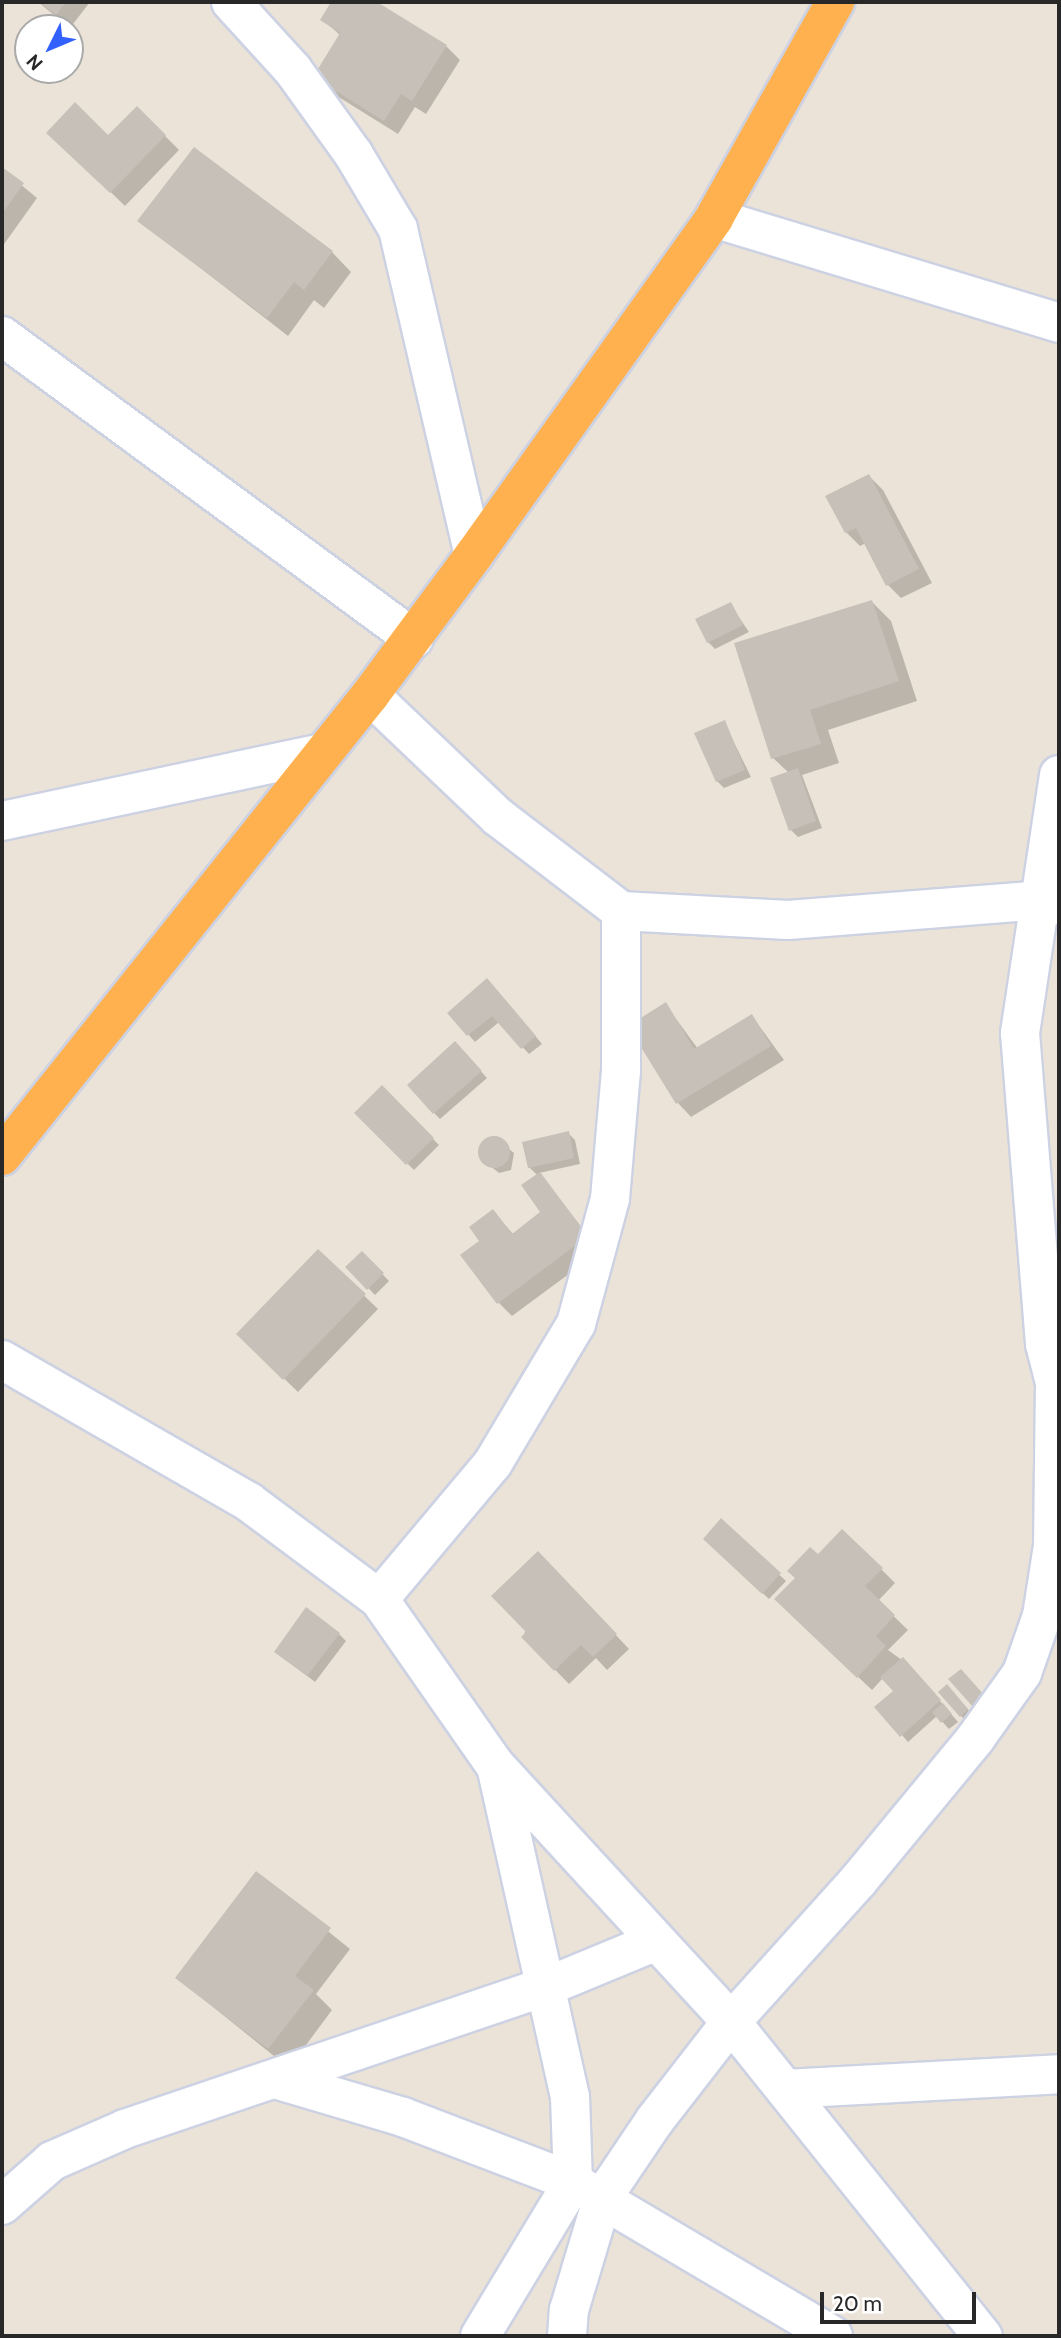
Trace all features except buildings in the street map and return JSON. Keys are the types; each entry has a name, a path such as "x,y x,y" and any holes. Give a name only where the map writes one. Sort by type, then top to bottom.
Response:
{"highway":[{"path":"2,1156 414,639 714,218 835,2"}],"street":[{"path":"231,2 293,70 354,155 398,229 474,555"},
{"path":"714,218 1059,323"},
{"path":"2,336 414,639"},
{"path":"370,695 498,817 621,911 788,920 1050,902"},
{"path":"2,821 322,754"},
{"path":"480,2336 588,2190 654,2120 732,2022 858,1881 975,1739 1022,1673 1042,1616 1053,1546 1057,1394 1045,1344 1020,1033 1050,902 1059,775"},
{"path":"379,1599 493,1463 576,1324 610,1199 621,1070 621,911"},
{"path":"2,1360 249,1502 379,1599 495,1765 653,1942 732,2022 983,2336"},
{"path":"495,1765 548,1986 588,2190 567,2336"},
{"path":"2,2205 52,2161 125,2129 278,2080 548,1986 653,1942"},
{"path":"785,2089 1059,2074"},
{"path":"278,2080 403,2117 588,2190 833,2336"}]}
